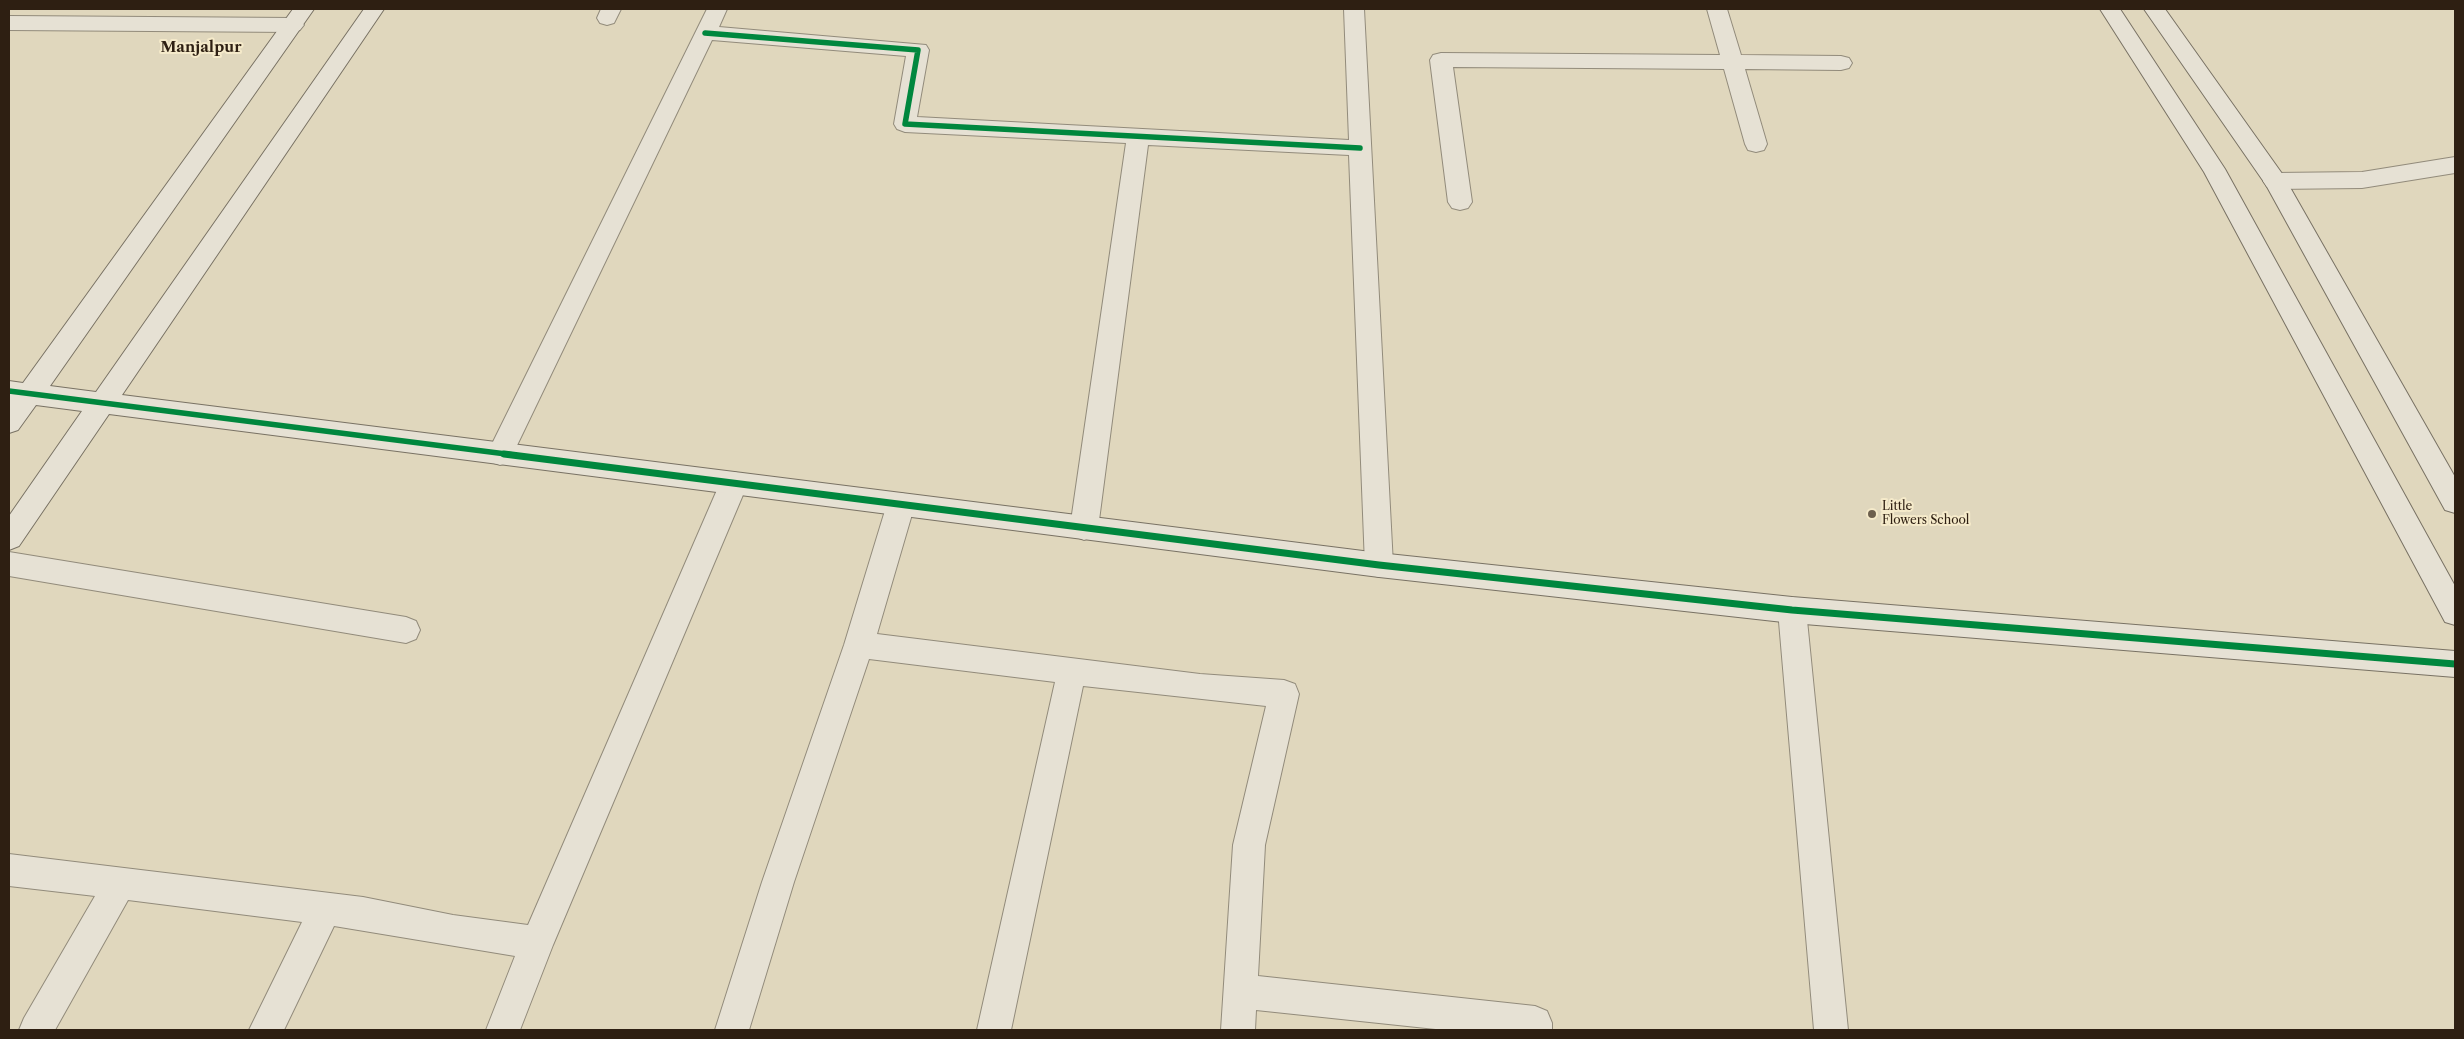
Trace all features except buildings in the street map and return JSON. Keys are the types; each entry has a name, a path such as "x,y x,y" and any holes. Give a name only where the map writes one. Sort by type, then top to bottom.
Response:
{"street":[{"path":"9,538 374,9"},
{"path":"500,454 717,9"},
{"path":"1354,9 1379,565"},
{"path":"1717,9 1756,144"},
{"path":"2110,9 2214,169 2455,613"},
{"path":"2154,9 2275,181 2455,502"},
{"path":"9,23 298,17"},
{"path":"9,422 20,392 298,17"},
{"path":"705,33 918,50 905,124 1360,148"},
{"path":"1460,202 1441,60 1841,63"},
{"path":"1084,528 1138,136"},
{"path":"2275,181 2362,180 2455,165"},
{"path":"20,392 1379,565 1792,610 2455,664"},
{"path":"503,1030 537,943 734,483"},
{"path":"732,1030 778,882 859,645 901,504"},
{"path":"9,564 406,630"},
{"path":"1792,610 1831,1030"},
{"path":"859,645 1200,687 1284,694 1249,846 1238,1030"},
{"path":"994,1030 1072,670"},
{"path":"9,870 326,908 537,943"},
{"path":"36,1030 121,882"},
{"path":"266,1030 326,908"},
{"path":"1240,991 1535,1023 1535,1030"}],"cycle path":[{"path":"705,33 918,50 905,124 1360,148"},
{"path":"9,391 1379,565 1792,610 2455,664"}],"place":[{"name":"Little Flowers School","path":"1872,514"}],"district":[{"name":"Manjalpur","path":"201,48"}]}
